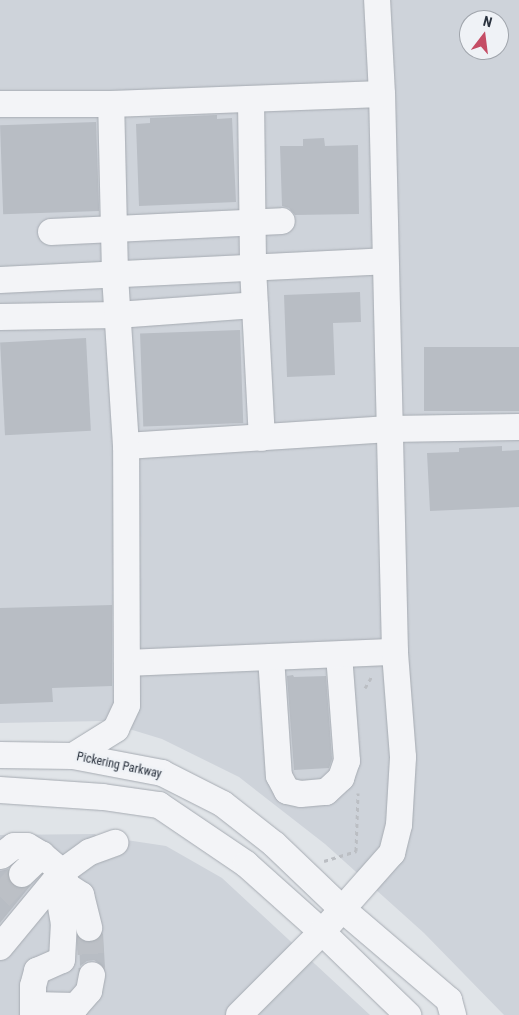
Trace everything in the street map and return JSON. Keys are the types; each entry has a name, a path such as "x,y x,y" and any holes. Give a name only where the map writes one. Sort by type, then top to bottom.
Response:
{"street":[{"path":"239,1015 322,932 341,908 392,853 400,825 403,757 395,652 382,94 378,0"},
{"path":"0,104 111,104 382,94"},
{"path":"251,99 253,268 262,438"},
{"path":"73,756 116,728 127,705 126,446 115,274 111,104"},
{"path":"51,232 282,221"},
{"path":"0,280 385,262"},
{"path":"0,317 117,315 255,305"},
{"path":"126,446 389,429 519,427"},
{"path":"127,663 395,652"},
{"path":"271,657 279,776 287,791 302,794 326,792 340,778 347,761 339,655"},
{"name":"Pickering Parkway","path":"0,755 73,756 162,773 223,804 274,844 341,908 449,1000 454,1015"},
{"path":"0,790 103,797 158,805 246,864 322,932 408,1015"},
{"path":"0,947 90,852 115,843"},
{"path":"1,856 14,846 27,846 42,855 81,895 89,928"},
{"path":"22,874 42,855"},
{"path":"64,879 60,901 64,924 62,960 36,971 33,986 33,1010 76,1006 89,990 92,975"}],"shaded area":[{"path":"0,0 519,0 519,1015 504,1015 424,933 325,844 239,777 162,739 103,721 0,723"},
{"path":"95,834 112,858 113,838 166,846 222,878 370,1015 0,1015 0,835"}],"building":[{"path":"217,115 217,119 232,118 236,202 139,206 136,124 150,123 150,118"},
{"path":"96,122 99,211 3,214 0,125"},
{"path":"324,138 325,146 358,145 359,214 295,215 289,208 282,206 280,146 303,146 303,139"},
{"path":"360,292 361,322 333,323 335,375 287,377 284,295"},
{"path":"240,330 243,423 143,426 140,333"},
{"path":"86,338 91,431 5,435 0,343"},
{"path":"424,347 519,347 519,411 424,411"},
{"path":"502,446 502,451 519,450 519,507 430,511 427,453 459,452 459,448"},
{"path":"112,605 112,686 52,688 53,702 0,704 0,608"},
{"path":"293,675 294,677 326,676 332,759 329,768 294,770 287,676"},
{"path":"8,869 7,877 12,885 18,888 31,885 0,923 0,871"},
{"path":"103,933 105,968 94,960 87,961 80,966 79,939 92,943 99,939"}],"tunnel":[{"path":"0,897 22,874"},
{"path":"89,928 92,975"}]}
